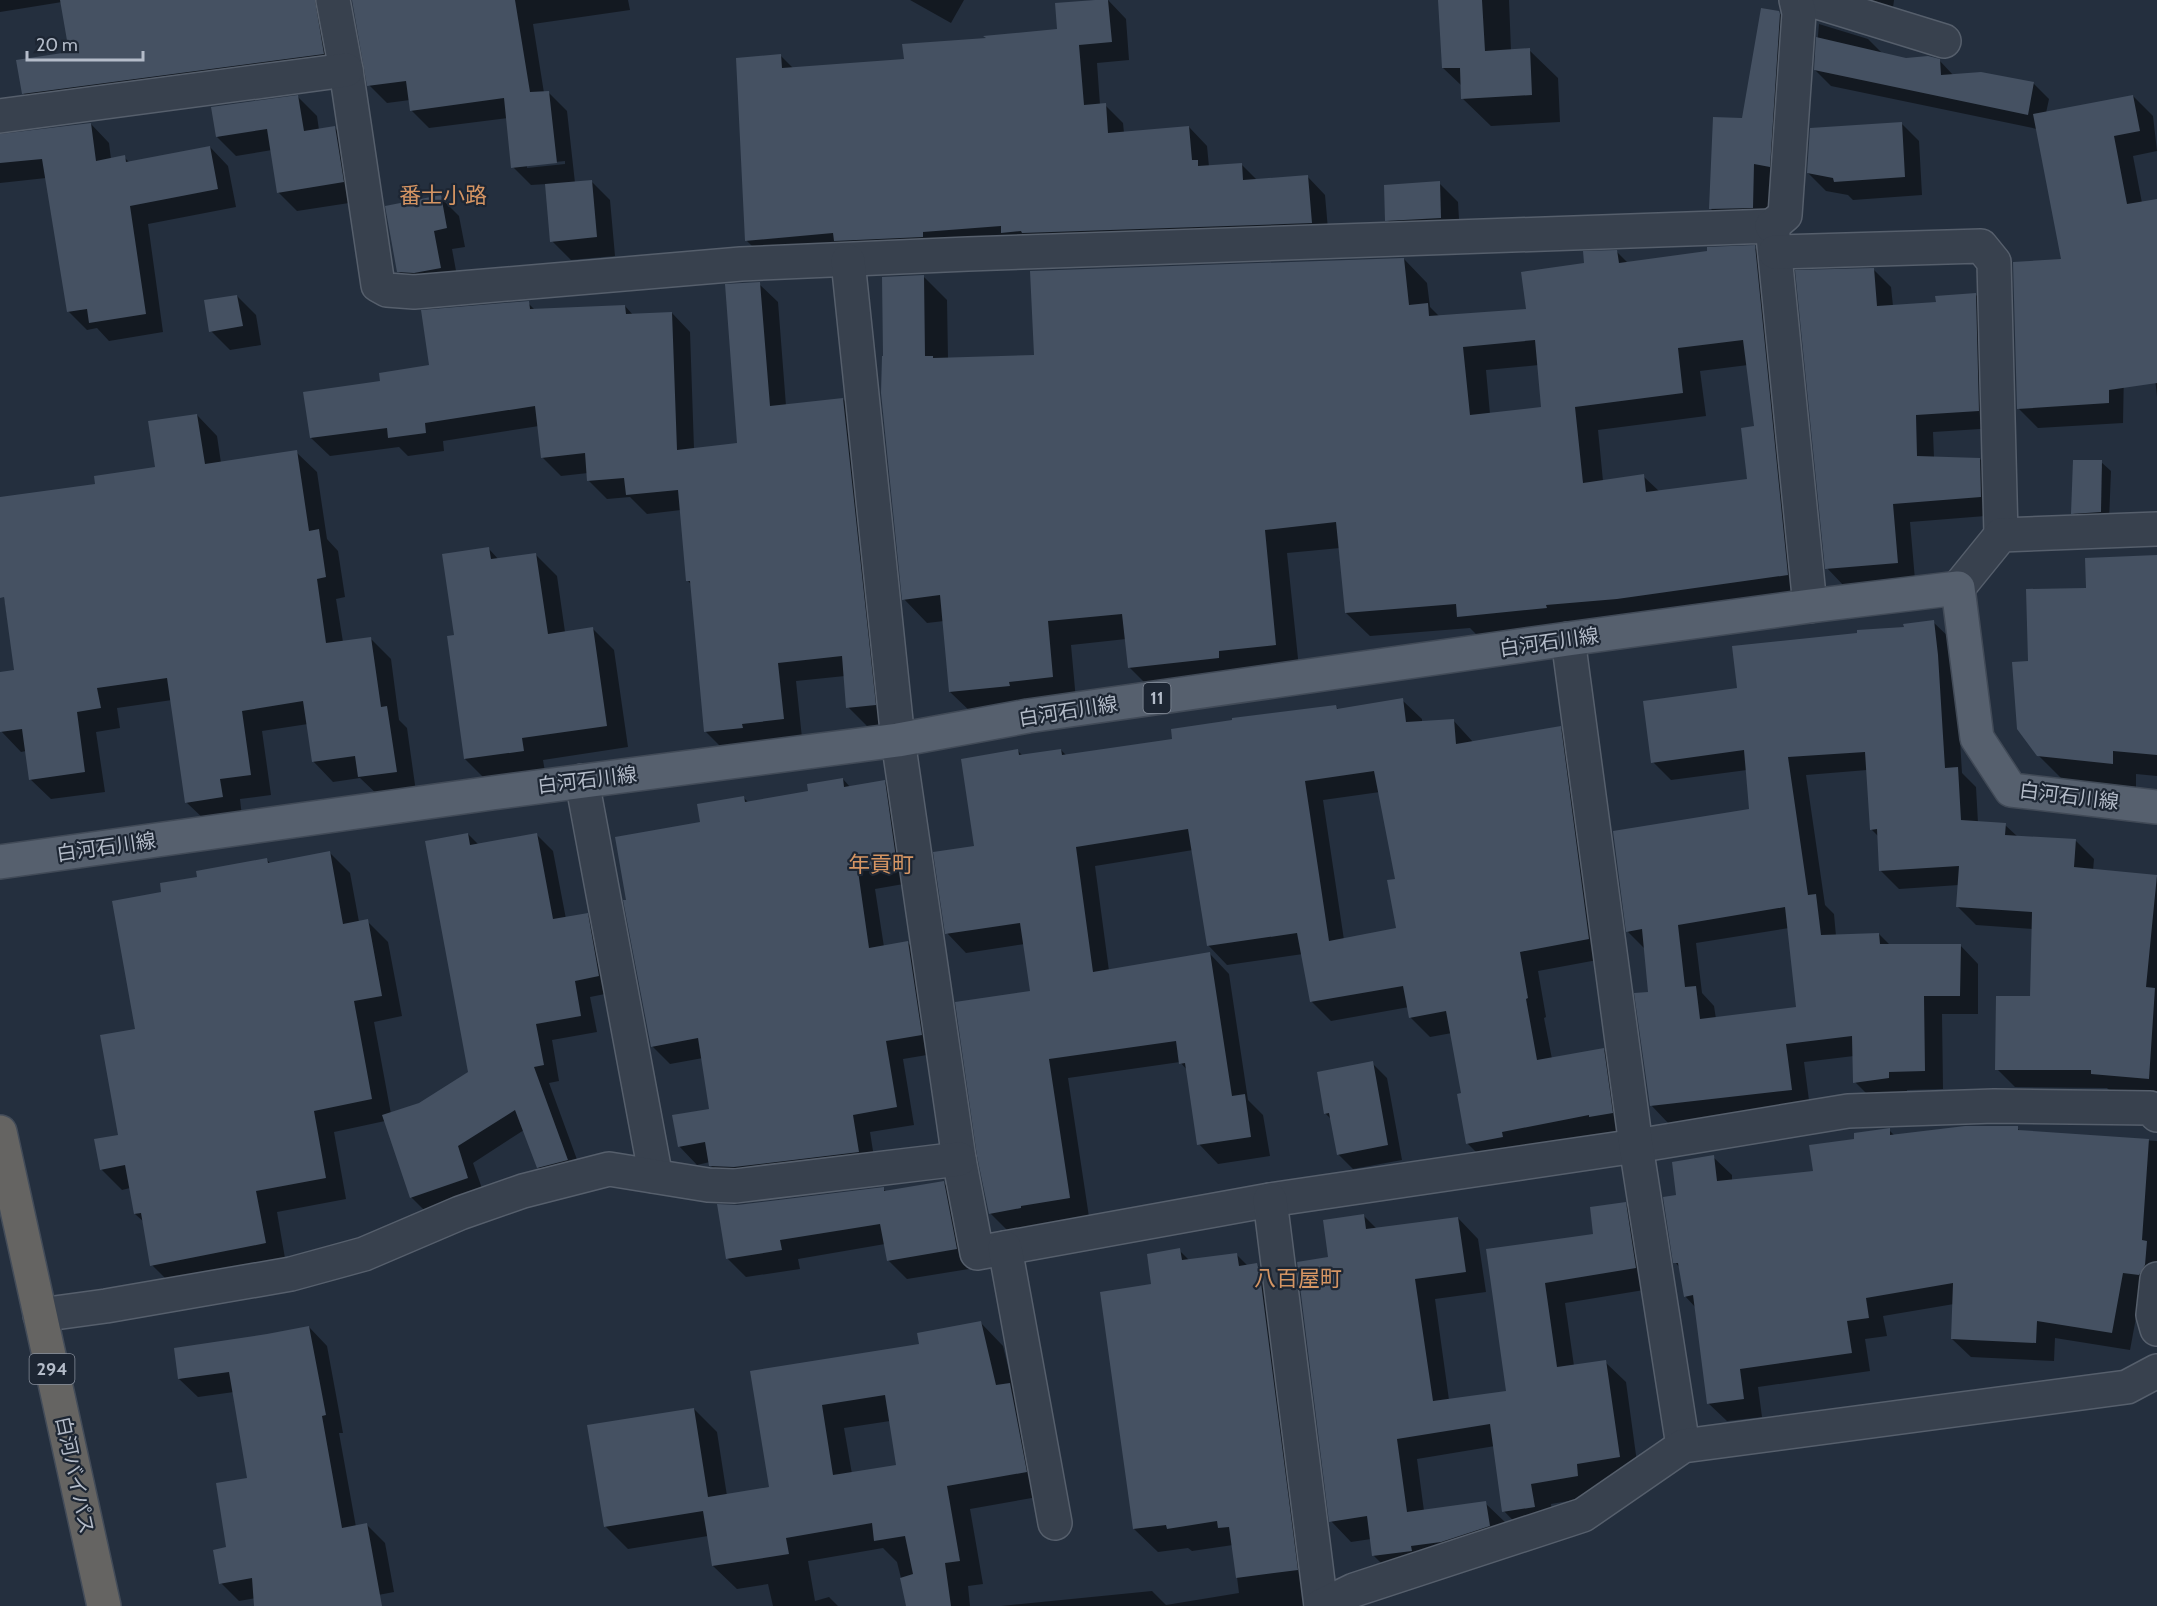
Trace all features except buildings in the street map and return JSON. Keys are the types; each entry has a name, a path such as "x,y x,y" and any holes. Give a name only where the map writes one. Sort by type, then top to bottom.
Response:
{"highway":[{"name":"白河バイパス","path":"0,1132 104,1606"}],"main road":[{"name":"白河石川線","path":"0,862 582,781 898,740 1028,716 1568,639 1958,588 1977,738 2011,790 2157,807"}],"street":[{"path":"333,0 346,70 378,285 387,290 414,292 741,264 980,254 1773,239 1981,246 1994,262 2001,536 1958,588"},
{"path":"1796,0 1799,13 1785,214 1773,239 1810,606"},
{"path":"1811,0 1944,41"},
{"path":"0,116 346,70"},
{"path":"848,261 898,740 959,1159 977,1253 1270,1200 1636,1146 1848,1111 1994,1106 2117,1107 2150,1108 2157,1114"},
{"path":"2001,536 2157,529"},
{"path":"1568,639 1636,1146 1683,1446"},
{"path":"582,781 654,1176"},
{"path":"40,1315 291,1274 364,1254 460,1213 523,1191 609,1169 708,1185 735,1185 959,1159"},
{"path":"1270,1200 1321,1606 1354,1590 1583,1515 1683,1446 2127,1387 2157,1371"},
{"path":"1005,1248 1055,1523"},
{"path":"2157,1279 2153,1315 2157,1329"}],"district":[{"name":"番士小路","path":"443,195"},
{"name":"年貢町","path":"881,864"},
{"name":"八百屋町","path":"1298,1278"}]}
